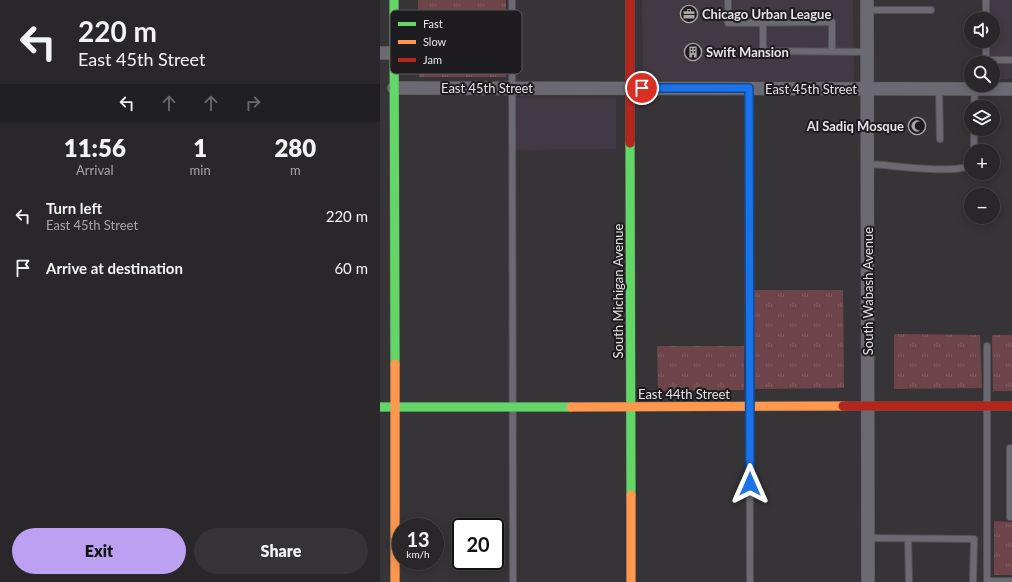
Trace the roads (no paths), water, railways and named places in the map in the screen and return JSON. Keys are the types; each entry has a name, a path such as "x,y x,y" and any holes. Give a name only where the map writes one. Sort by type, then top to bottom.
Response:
{"street":[{"name":"South Michigan Avenue","path":"630,0 632,407 631,582"},
{"name":"South Wabash Avenue","path":"867,5 868,582"},
{"path":"394,74 395,582"},
{"name":"East 45th Street","path":"394,88 964,88"},
{"name":"East 45th Street","path":"1000,89 1012,89"},
{"name":"East 44th Street","path":"380,408 1012,406"}],"lane":[{"path":"512,0 512,10"},
{"path":"728,0 728,23 832,22 832,52"},
{"path":"986,0 986,12"},
{"path":"867,5 931,10"},
{"path":"762,23 763,51 868,52"},
{"path":"1000,61 1012,60"},
{"path":"513,74 513,582"},
{"path":"749,88 750,582"},
{"path":"939,89 940,139"},
{"path":"868,164 899,165 916,169 964,168"},
{"path":"987,346 987,582 1012,581"},
{"path":"1012,448 1010,448 1010,517 1012,517"},
{"path":"868,538 974,540 973,582"},
{"path":"908,538 909,582"}],"place":[{"name":"Chicago Urban League","path":"689,14"},
{"name":"Swift Mansion","path":"693,52"},
{"name":"Al Sadiq Mosque","path":"917,126"}]}
